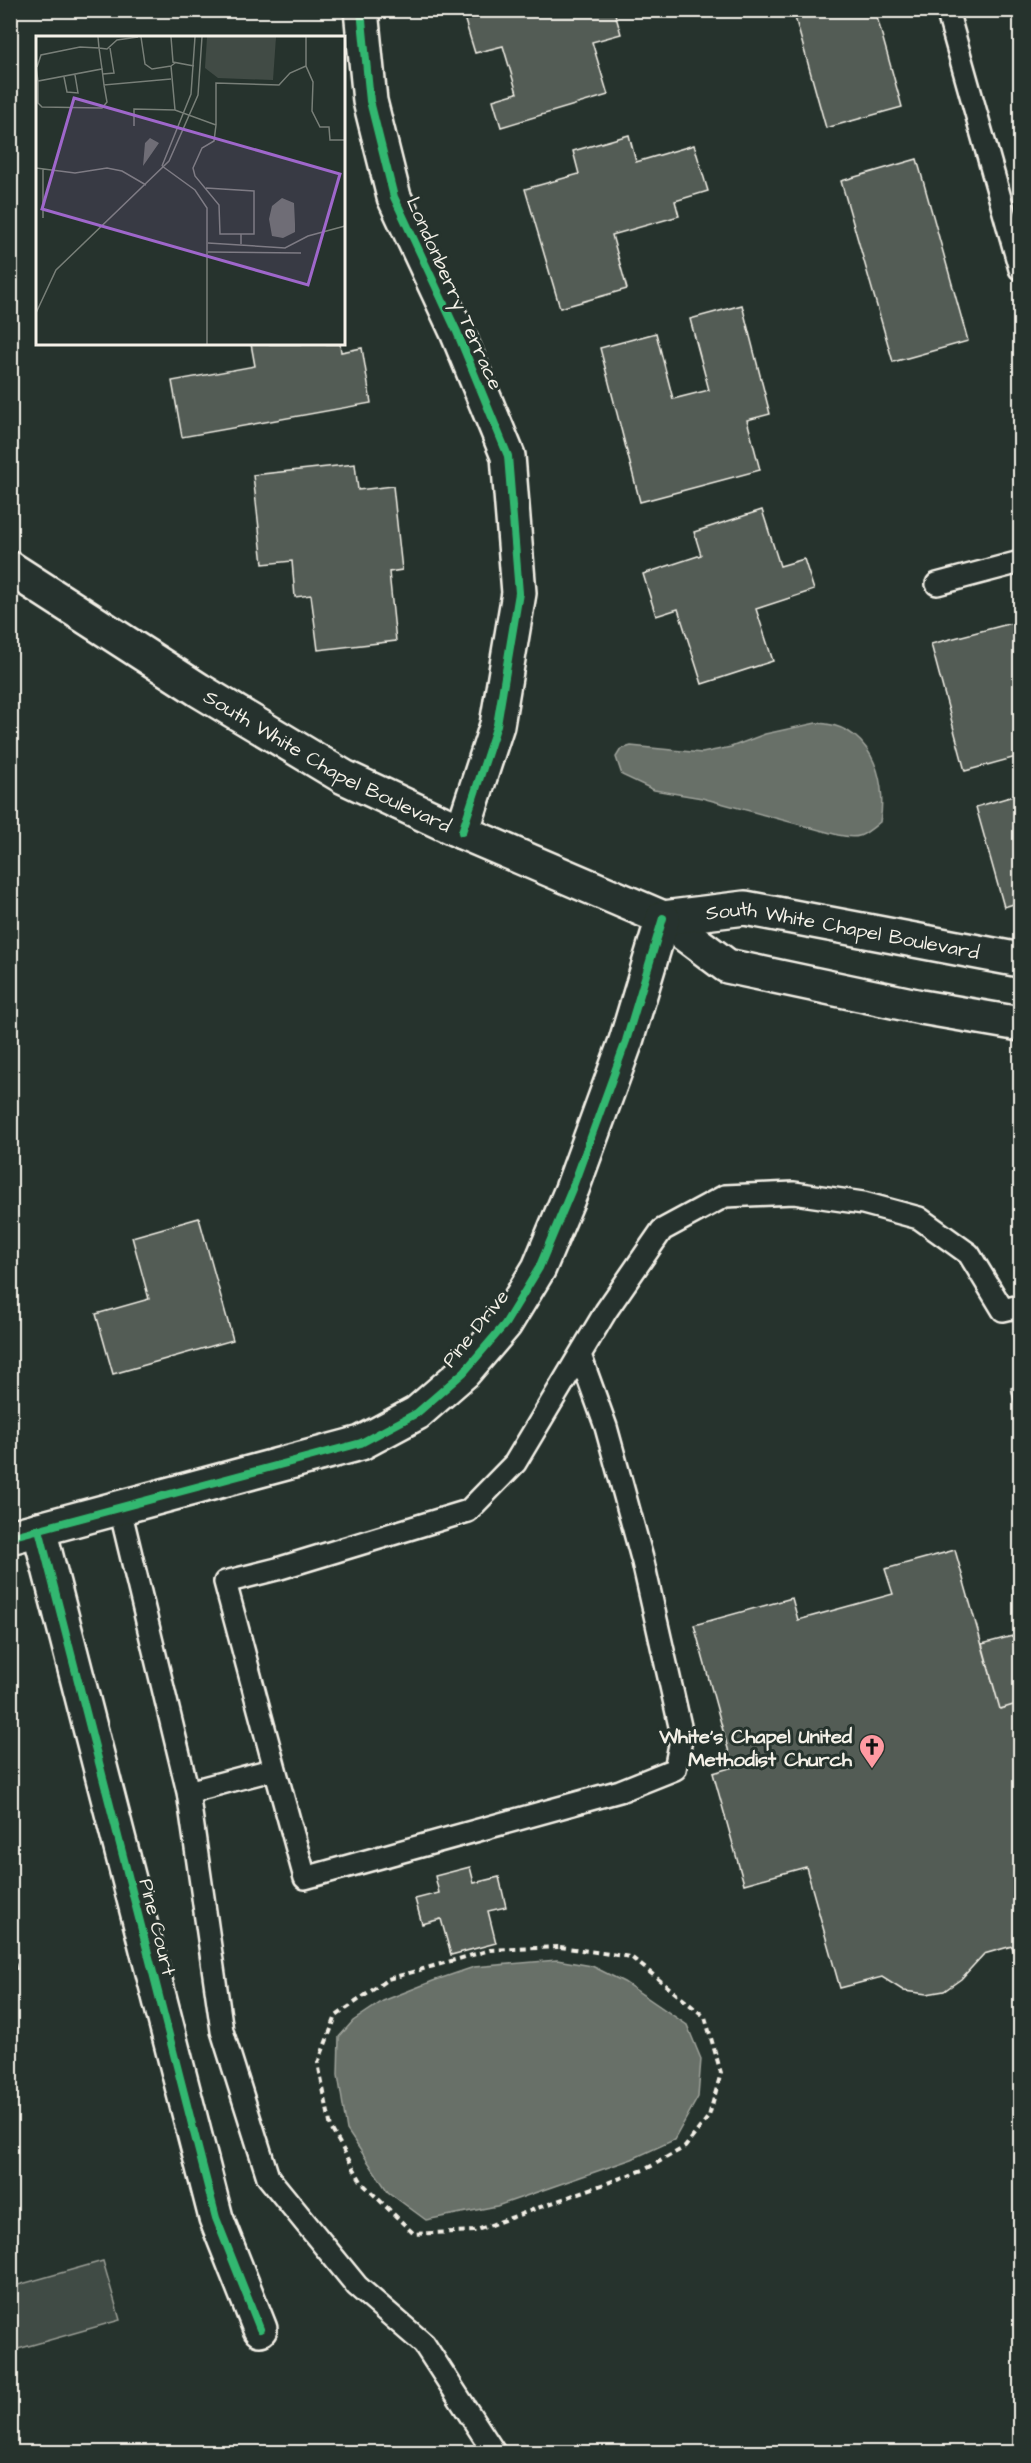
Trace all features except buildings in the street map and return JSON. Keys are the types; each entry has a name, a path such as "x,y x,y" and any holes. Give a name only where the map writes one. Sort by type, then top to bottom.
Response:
{"street":[{"name":"Londonberry Terrace","path":"361,10 370,101 394,197 457,333 508,456 519,593 497,725 462,832"},
{"name":"South White Chapel Boulevard","path":"10,568 200,690 344,777 462,832 663,918 727,966 921,1007 1020,1024"},
{"name":"South White Chapel Boulevard","path":"663,918 745,908 1020,960"},
{"name":"Pine Drive","path":"25,1533 361,1443 417,1413 464,1372 505,1324 539,1268 572,1189 622,1052 663,918"},
{"name":"Pine Court","path":"25,1533 216,2218 260,2329"}],"lane":[{"path":"947,10 1020,269"},
{"path":"937,584 1020,562"},
{"path":"580,1355 606,1427 643,1562 681,1735 675,1769 620,1791 305,1878 225,1582 277,1569 468,1510 515,1463 606,1311 662,1230 725,1196 794,1192 863,1203 919,1218 969,1254 1003,1310 1020,1306"},
{"path":"120,1509 188,1792 222,2031 268,2177 357,2286 424,2344 494,2452"},
{"path":"188,1792 275,1769"}],"path":[{"path":"560,1947 631,1957 705,2017 721,2073 709,2116 685,2147 646,2169 474,2231 414,2234 362,2183 331,2128 318,2063 332,2025 336,2016 388,1979 490,1950 560,1947"}],"shaded area":[{"path":"816,723 834,726 849,732 862,743 877,771 881,787 880,822 857,837 838,835 702,798 654,790 622,775 616,757 621,749 631,746 702,753 731,747 765,734"},
{"path":"557,1960 592,1966 624,1982 687,2025 701,2059 698,2097 674,2140 632,2159 497,2206 426,2220 388,2192 347,2130 338,2075 339,2037 353,2021 383,2001 433,1981 474,1967"},
{"path":"103,2261 120,2320 11,2351 11,2287"}],"cycle path":[{"path":"361,10 370,101 394,197 457,332 508,456 519,593 497,725 462,832"},
{"path":"10,1537 361,1443 417,1413 464,1372 505,1324 539,1268 572,1189 626,1041 663,918"},
{"path":"39,1529 216,2218 260,2329"}],"place":[{"name":"White's Chapel United Methodist Church","path":"872,1770"}]}
